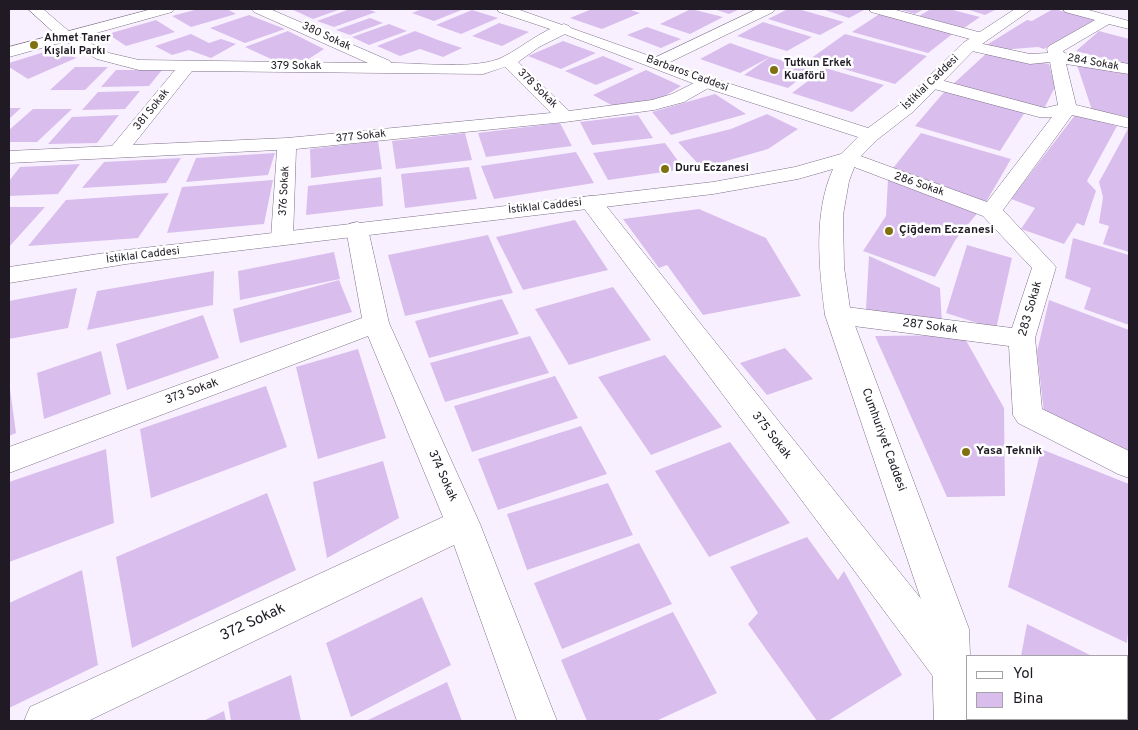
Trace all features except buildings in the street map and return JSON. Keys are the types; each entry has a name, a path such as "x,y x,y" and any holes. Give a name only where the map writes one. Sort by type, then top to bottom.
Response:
{"street":[{"name":"379 Sokak","path":"35,9 66,36 103,56 139,65 483,69 508,61 533,44 564,29"},
{"path":"9,52 167,9"},
{"name":"380 Sokak","path":"259,9 392,68"},
{"name":"Barbaros Caddesi","path":"504,9 564,29 706,82 871,135"},
{"path":"656,63 768,9"},
{"name":"284 Sokak","path":"876,9 1030,59 1056,57 1129,69"},
{"name":"İstiklal Caddesi","path":"9,275 126,257 713,188 798,173 848,158 871,135 908,106 933,83 975,41 1025,9"},
{"path":"1070,9 1119,22"},
{"path":"541,21 563,12"},
{"path":"1068,109 1055,49 1119,22"},
{"name":"378 Sokak","path":"508,61 565,117"},
{"name":"381 Sokak","path":"117,153 187,66"},
{"name":"377 Sokak","path":"9,157 288,144 565,117 654,105 678,98 706,82"},
{"path":"933,83 1045,113 1068,109 1129,123"},
{"path":"991,211 1068,109"},
{"name":"376 Sokak","path":"282,238 288,144"},
{"name":"286 Sokak","path":"848,158 991,211"},
{"name":"Cumhuriyet Caddesi","path":"848,158 838,184 832,210 833,281 838,315 950,630 954,721"},
{"name":"375 Sokak","path":"591,202 952,669"},
{"name":"283 Sokak","path":"991,211 1044,267 1022,338 1028,415 1129,464"},
{"name":"374 Sokak","path":"357,229 376,323 463,524 536,721"},
{"name":"287 Sokak","path":"838,315 1022,338"},
{"name":"373 Sokak","path":"9,460 376,323"},
{"name":"372 Sokak","path":"44,721 463,524"}],"place":[{"name":"Ahmet Taner Kışlalı Parkı","path":"34,45"},
{"name":"Tutkun Erkek Kuaförü","path":"774,70"},
{"name":"Duru Eczanesi","path":"665,169"},
{"name":"Çiğdem Eczanesi","path":"889,231"},
{"name":"Yasa Teknik","path":"966,452"}]}
